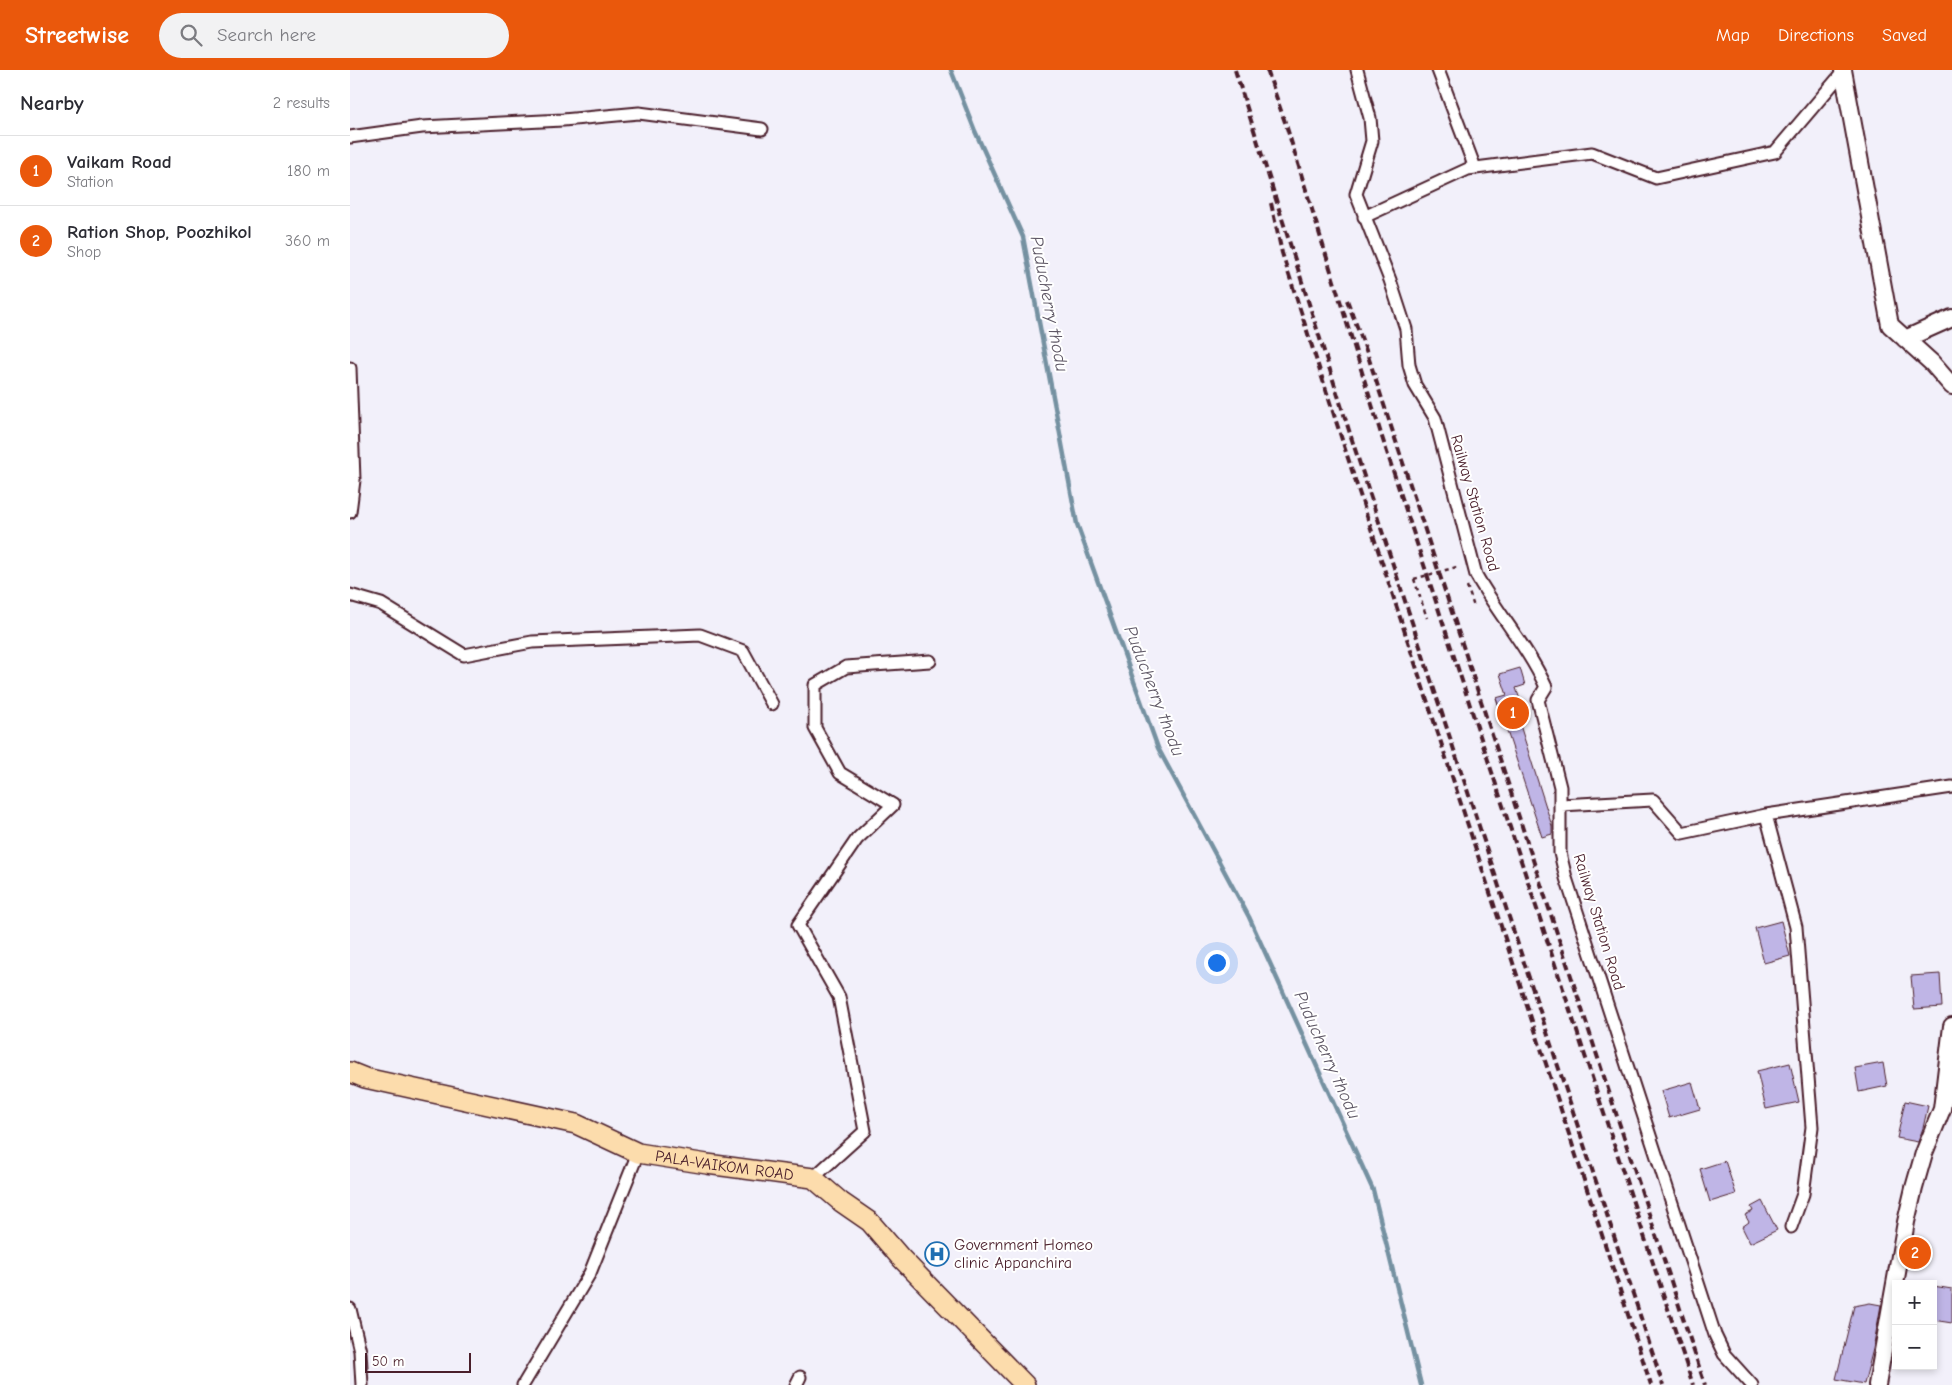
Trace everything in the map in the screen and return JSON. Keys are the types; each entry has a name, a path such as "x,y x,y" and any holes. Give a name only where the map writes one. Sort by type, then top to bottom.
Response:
{"main road":[{"path":"1843,71 1890,325 1932,363 1952,386"},
{"path":"1905,339 1952,318"},
{"path":"1877,1385 1914,1188 1924,1153 1942,1109 1952,1026"},
{"name":"PALA-VAIKOM ROAD","path":"350,1072 365,1078 576,1124 638,1153 813,1178 841,1202 870,1222 901,1258 1025,1385"}],"street":[{"name":"Railway Station Road","path":"1356,70 1370,118 1372,141 1356,194 1390,280 1406,329 1408,365 1415,385 1435,418 1476,575 1525,647 1546,687 1538,700 1560,787 1560,853 1566,878 1715,1336 1724,1354 1752,1385"},
{"path":"1438,70 1475,168"},
{"path":"1364,217 1468,169 1592,153 1656,178 1775,152 1843,71"},
{"path":"350,137 422,127 563,120 638,113 762,129"},
{"path":"350,368 354,480 350,512"},
{"path":"350,595 381,604 464,655 532,642 700,635 743,651 772,704"},
{"path":"813,1178 865,1131 839,997 798,924 857,839 893,805 840,773 815,728 815,685 846,667 930,661"},
{"path":"1561,805 1653,800 1682,834 1766,815 1952,788"},
{"path":"1766,815 1796,927 1812,1127 1803,1194 1791,1227"},
{"path":"523,1385 590,1273 638,1153"},
{"path":"350,1309 360,1351 362,1385"}],"path":[{"path":"1427,618 1414,579 1460,566"}],"building":[{"path":"1520,668 1525,685 1516,688 1527,720 1519,722 1552,826 1552,834 1542,837 1496,698 1507,695 1500,674"},
{"path":"1781,921 1790,956 1764,963 1755,928"},
{"path":"1940,974 1942,1007 1914,1009 1911,976"},
{"path":"1790,1063 1799,1102 1766,1109 1757,1071"},
{"path":"1883,1063 1887,1086 1859,1092 1855,1068"},
{"path":"1692,1082 1700,1109 1669,1118 1661,1091"},
{"path":"1905,1101 1928,1106 1918,1142 1897,1138"},
{"path":"1725,1161 1736,1194 1710,1202 1700,1169"},
{"path":"1762,1201 1777,1230 1750,1243 1742,1227 1749,1222 1745,1215 1753,1211 1751,1207"},
{"path":"1937,1287 1952,1289 1952,1323 1937,1321"},
{"path":"1870,1303 1881,1305 1864,1384 1836,1379 1854,1306"}],"waterway":[{"name":"Puducherry thodu","path":"951,70 975,131 1023,237 1077,524 1158,748 1249,917 1373,1190 1421,1385"}],"railway":[{"path":"1235,70 1353,443 1663,1385"},
{"path":"1267,70 1287,128 1381,434 1693,1385"},
{"path":"1271,203 1282,253 1344,446 1651,1385"},
{"path":"1347,300 1367,353 1705,1385"}],"place":[{"name":"Vaikam Road","path":"1513,713"},
{"name":"Ration Shop, Poozhikol","path":"1915,1253"},
{"name":"Government Homeo clinic Appanchira","path":"937,1254"}]}
